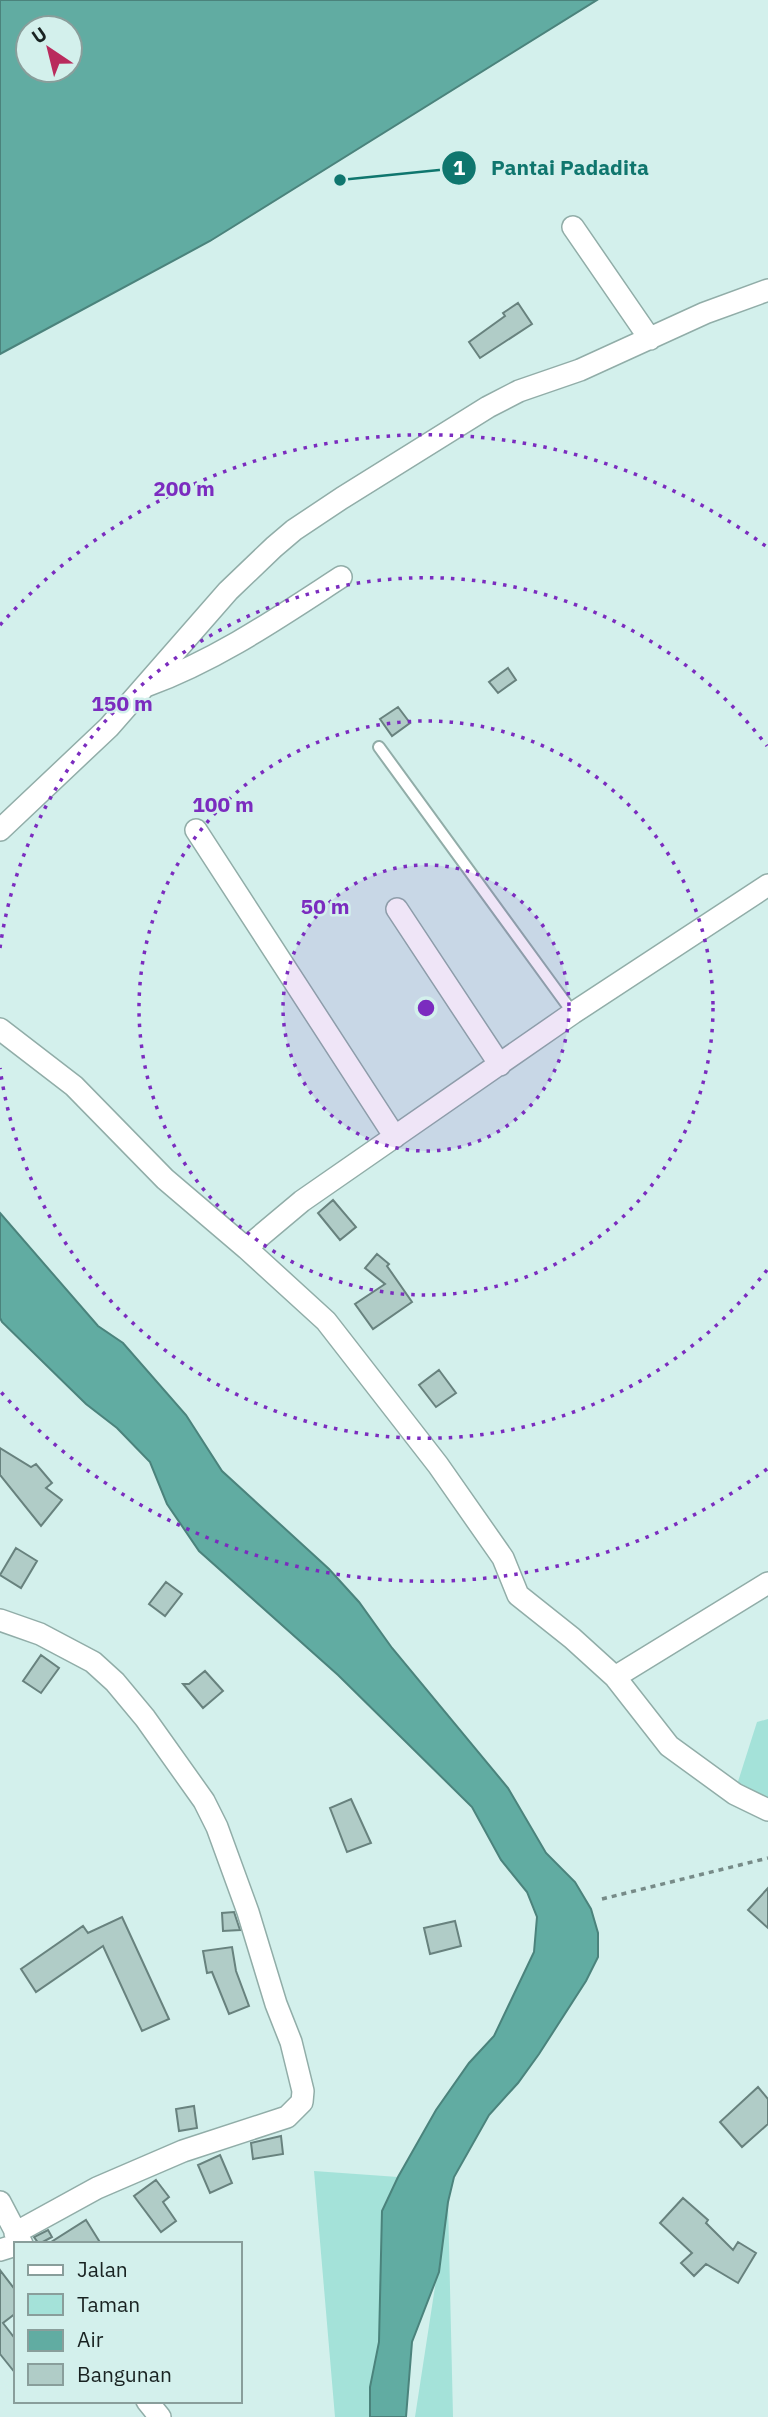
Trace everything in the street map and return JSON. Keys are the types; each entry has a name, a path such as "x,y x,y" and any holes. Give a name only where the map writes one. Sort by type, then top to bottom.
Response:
{"street":[{"path":"573,227 650,339"},
{"path":"0,830 110,727 228,592 294,530 488,407 519,391 580,370 705,313 768,290"},
{"path":"144,687 194,667 242,641 341,577"},
{"path":"196,830 395,1137"},
{"path":"246,1248 302,1201 573,1013 768,885"},
{"path":"397,909 500,1065"},
{"path":"0,1029 74,1086 164,1179 246,1248 326,1321 438,1465 503,1558 518,1595 615,1677 669,1746 693,1766 736,1794 768,1810"},
{"path":"615,1677 768,1583"},
{"path":"0,1619 40,1634 93,1662 115,1682 145,1718 204,1801 217,1827 248,1912 276,2004 291,2042 303,2091 302,2102 287,2117 183,2151 97,2188 19,2242 0,2202"},
{"path":"149,2403 160,2417"}],"lane":[{"path":"379,747 573,1013"}],"path":[{"path":"602,1899 768,1858"}],"green space":[{"path":"768,1719 768,1805 735,1791 757,1722"},
{"path":"314,2171 398,2177 380,2417 335,2417"},
{"path":"448,2202 453,2417 415,2417"}],"water":[{"path":"0,0 597,0 210,241 0,354"},
{"path":"0,1213 98,1326 123,1343 186,1415 222,1471 329,1569 359,1602 392,1648 508,1788 546,1853 575,1882 591,1909 598,1933 598,1957 586,1981 539,2054 518,2083 489,2115 454,2177 439,2272 412,2342 406,2417 370,2417 370,2387 379,2342 382,2211 436,2110 469,2063 494,2036 534,1952 537,1917 527,1892 501,1860 472,1807 338,1675 199,1551 167,1504 150,1462 2,1322"}],"building":[{"path":"518,303 532,324 480,358 469,342"},
{"path":"508,668 516,680 498,693 489,682"},
{"path":"398,707 410,723 392,736 380,719"},
{"path":"333,1200 356,1227 340,1240 318,1213"},
{"path":"377,1254 389,1264 387,1266 412,1302 373,1329 355,1304 385,1284 365,1268"},
{"path":"439,1370 456,1393 436,1407 419,1385"},
{"path":"0,1448 31,1467 36,1464 52,1483 46,1488 62,1500 41,1526 0,1475"},
{"path":"16,1548 37,1561 21,1588 0,1575"},
{"path":"166,1582 182,1594 165,1616 149,1604"},
{"path":"41,1655 59,1668 41,1693 23,1681"},
{"path":"205,1671 223,1691 203,1708 183,1684 189,1684"},
{"path":"351,1799 371,1843 347,1852 330,1808"},
{"path":"768,1888 768,1928 748,1910"},
{"path":"234,1912 240,1930 223,1931 222,1913"},
{"path":"122,1917 169,2019 142,2031 103,1946 36,1992 21,1969 83,1926 88,1933"},
{"path":"455,1921 461,1946 430,1954 424,1928"},
{"path":"232,1947 236,1971 249,2006 229,2014 212,1972 207,1973 203,1951"},
{"path":"758,2087 768,2099 768,2124 742,2147 720,2122"},
{"path":"194,2106 197,2128 179,2131 176,2109"},
{"path":"281,2136 283,2154 253,2159 251,2143"},
{"path":"220,2155 232,2183 210,2193 198,2165"},
{"path":"156,2180 169,2197 163,2202 176,2221 161,2232 134,2196"},
{"path":"683,2198 708,2220 706,2223 733,2250 738,2242 756,2253 738,2283 706,2264 694,2276 681,2263 692,2253 660,2223"},
{"path":"86,2220 100,2242 51,2242"},
{"path":"48,2230 52,2237 38,2242 34,2237"},
{"path":"0,2270 14,2288 14,2315 3,2323 14,2337 14,2372 0,2354"}],"place":[{"name":"Pantai Padadita","path":"340,180"}]}
